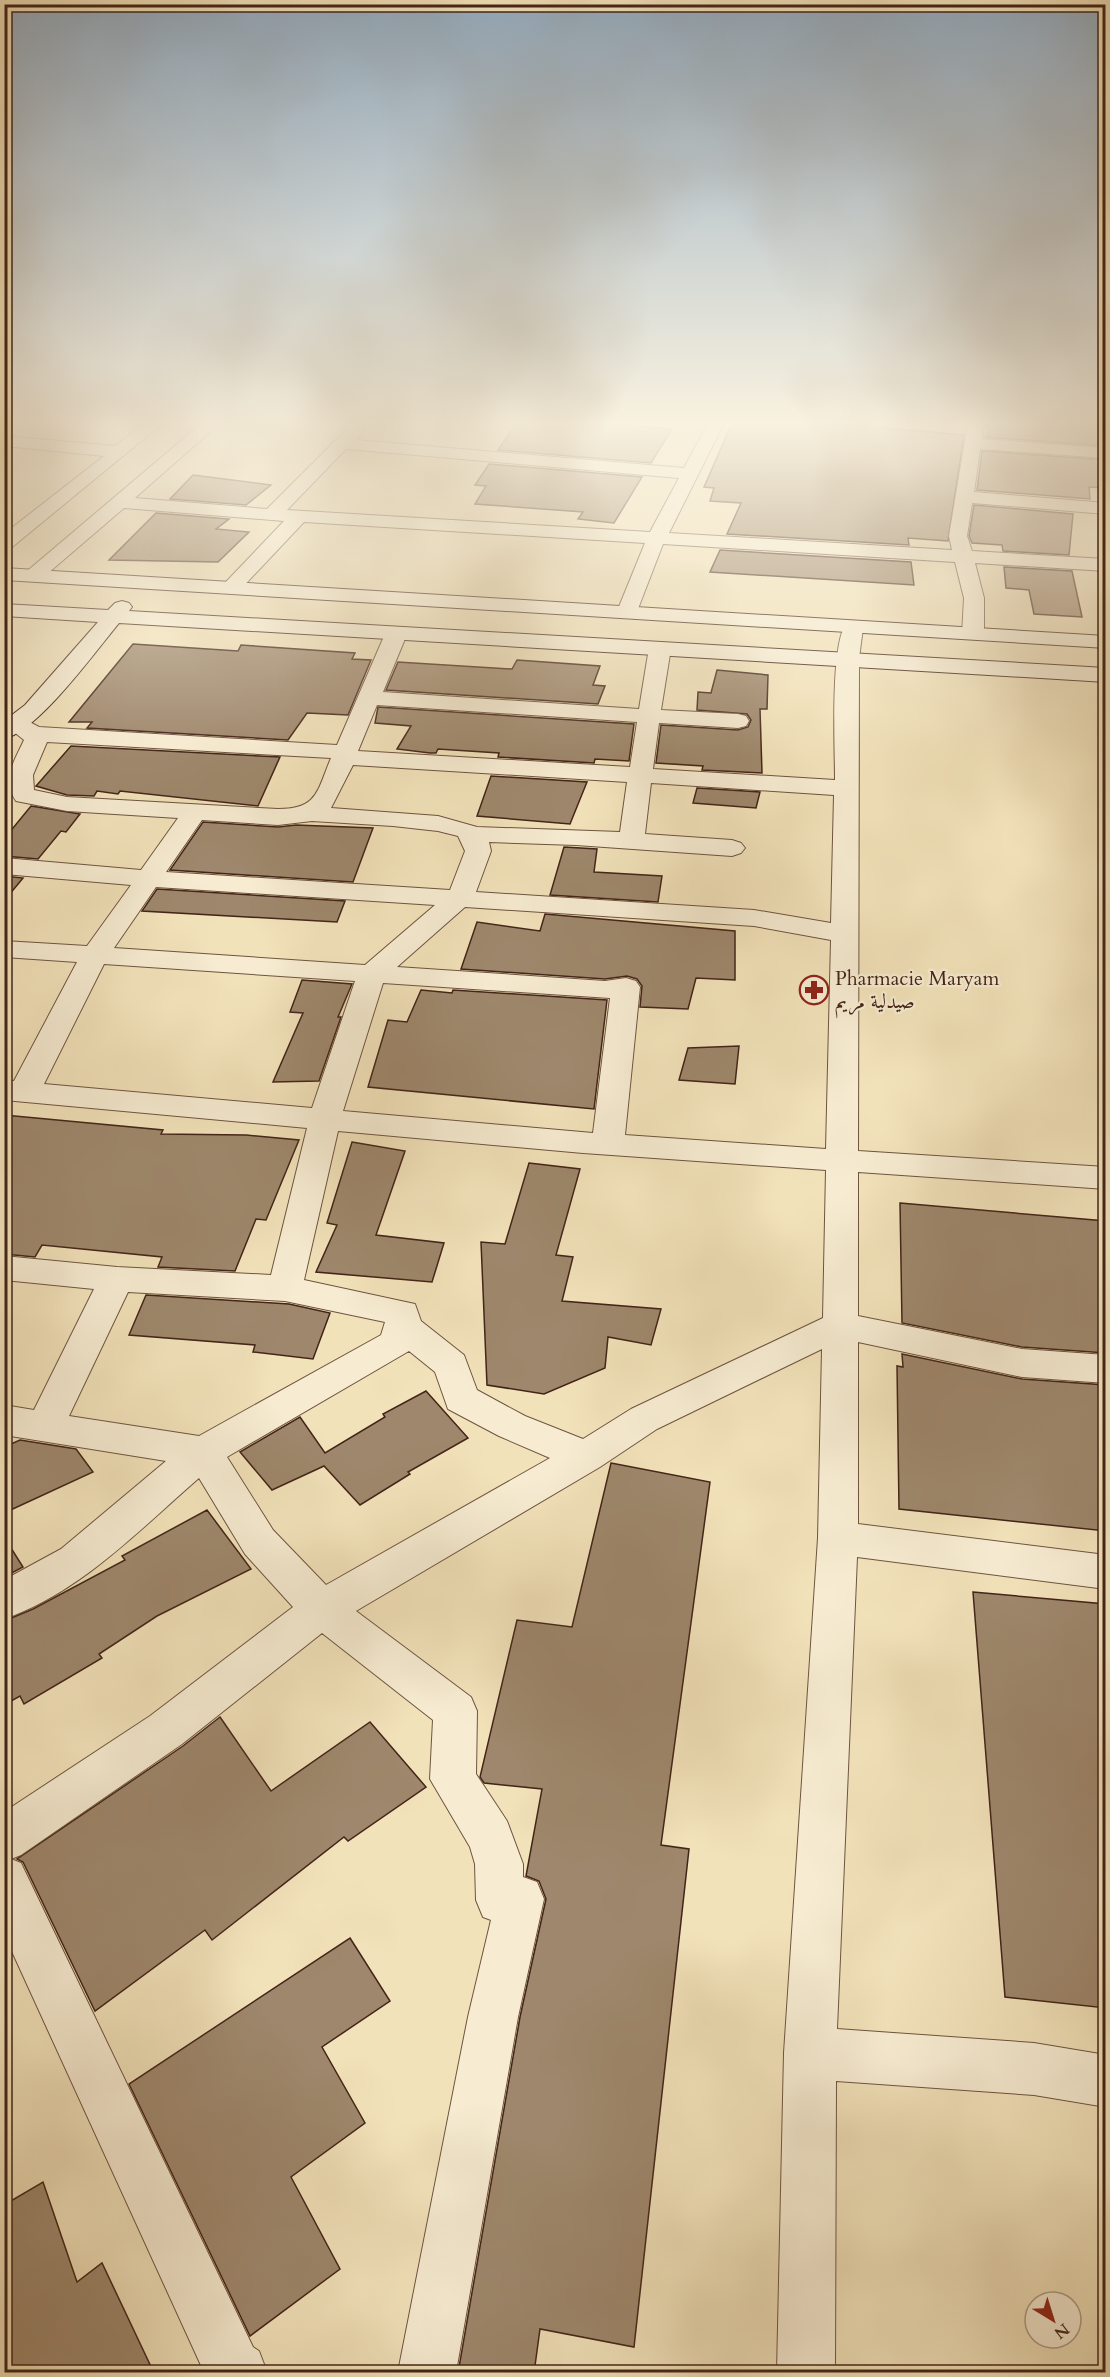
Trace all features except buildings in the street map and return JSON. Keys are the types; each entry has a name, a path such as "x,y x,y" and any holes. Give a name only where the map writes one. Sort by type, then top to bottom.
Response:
{"street":[{"path":"4,544 17,534"},
{"path":"33,576 82,534"},
{"path":"230,589 283,534"},
{"path":"574,534 1106,565"},
{"path":"626,614 659,534"},
{"path":"958,534 962,557 974,598 973,635"},
{"path":"4,574 626,614 1106,675"},
{"path":"18,730 144,583"},
{"path":"4,610 660,648 850,643 973,635 1106,642"},
{"path":"313,814 320,810 396,634"},
{"path":"806,2373 810,2053 838,1538 850,643"},
{"path":"631,841 660,648"},
{"path":"370,698 738,721"},
{"path":"18,730 847,789"},
{"path":"18,730 36,740 21,771 19,783 21,790 32,799 67,804 278,818 313,814 449,825 471,834 732,848"},
{"path":"4,810 21,790"},
{"path":"195,812 93,957 11,1094 608,1144 844,1162 1106,1178"},
{"path":"285,1288 324,1121 371,975 461,897 478,851 471,834"},
{"path":"4,866 148,879 461,897 754,918 846,934"},
{"path":"4,949 93,957 605,990 626,987 608,1144"},
{"path":"4,1268 117,1279 285,1288 402,1313 403,1327 395,1344 204,1452 76,1561 4,1601"},
{"path":"46,1425 117,1279"},
{"path":"4,1839 166,1730 322,1609 586,1456 644,1419 840,1325 1022,1363 1106,1369"},
{"path":"403,1327 451,1365 461,1399 512,1426 586,1456"},
{"path":"4,1420 204,1452 259,1542 322,1609 455,1711 453,1779 490,1837 500,1864 500,1900 520,1899 494,2017 427,2373"},
{"path":"838,1538 1106,1572"},
{"path":"4,1879 232,2368 238,2373"},
{"path":"810,2053 1034,2069 1106,2081"}],"place":[{"name":"Pharmacie Maryam صيدلية مريم","path":"814,990"}]}
